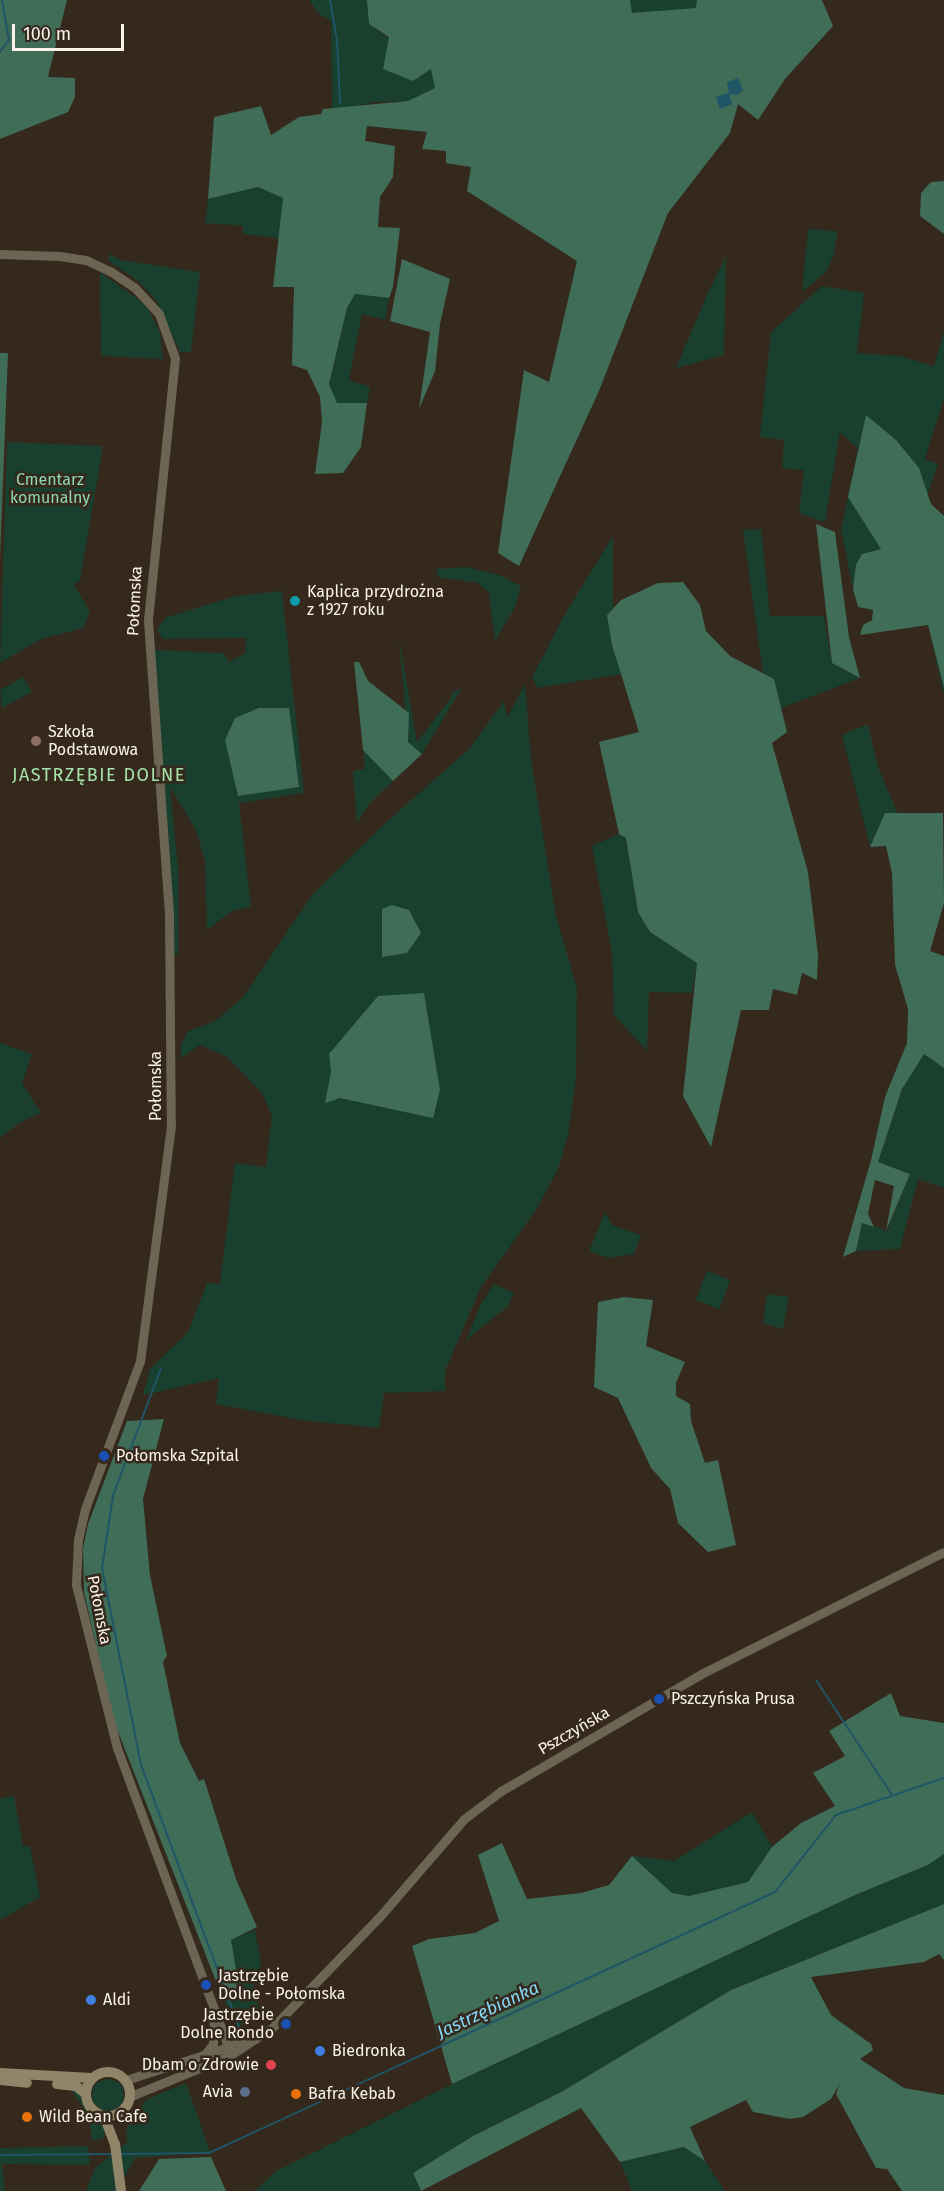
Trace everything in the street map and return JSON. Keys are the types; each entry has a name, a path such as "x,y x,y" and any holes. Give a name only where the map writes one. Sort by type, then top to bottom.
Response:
{"main road":[{"path":"0,2073 92,2078 112,2072 126,2080 131,2096 126,2108 110,2116 93,2110 86,2094 68,2084 0,2080"},
{"path":"86,2094 92,2078"},
{"path":"110,2116 121,2191"}],"street":[{"name":"Połomska","path":"0,254 60,256 86,260 110,271 135,288 159,314 175,358 148,621 169,915 171,1126 140,1361 85,1509 78,1539 76,1585 117,1748 228,2047"},
{"name":"Pszczyńska","path":"131,2096 250,2044 382,1914 464,1820 501,1791 705,1672 944,1552"},
{"name":"Połomska","path":"206,2054 213,2044 214,2007"},
{"name":"Pszczyńska","path":"126,2080 228,2047 279,2017"},
{"path":"213,2062 228,2047"}],"green space":[{"path":"0,0 67,0 48,77 75,78 75,97 68,112 0,139"},
{"path":"309,0 367,0 369,24 432,69 435,88 409,101 375,102 332,111 331,21 319,14"},
{"path":"367,0 630,0 632,13 696,8 697,0 822,0 833,26 785,79 758,120 738,104 730,133 668,213 599,391 519,566 498,553 524,370 549,382 577,261 467,191 471,167 446,163 446,151 422,149 427,132 367,126 365,141 395,146 393,177 380,197 378,227 400,228 393,287 389,298 355,294 347,308 329,384 337,403 367,403 361,447 343,473 315,474 322,422 320,397 307,370 292,365 294,287 273,287 283,198 258,187 208,199 214,117 261,106 271,135 299,117 321,114 323,109 408,101 435,88 431,69 413,81 383,69 389,37 369,24"},
{"path":"630,0 697,0 696,8 631,14"},
{"path":"944,181 944,234 920,216 921,193 931,182"},
{"path":"258,187 283,198 279,238 243,234 243,226 205,223 208,199"},
{"path":"808,229 838,231 833,257 825,273 802,292"},
{"path":"109,254 120,260 200,272 191,352 180,352 156,300 139,282 108,260"},
{"path":"726,256 724,355 676,368 706,297"},
{"path":"402,259 450,279 440,324 435,371 419,409 430,332 390,321"},
{"path":"100,272 146,305 160,333 163,359 101,356"},
{"path":"822,286 864,293 857,353 900,356 934,366 944,331 944,398 925,459 938,464 923,507 944,537 944,696 924,605 856,565 853,589 841,529 858,449 840,432 825,522 799,513 804,470 782,468 784,440 760,437 771,332"},
{"path":"355,294 389,298 385,320 362,314 349,380 370,387 367,403 337,403 329,384 347,308"},
{"path":"0,353 8,353 0,558"},
{"path":"866,415 896,440 919,468 931,504 944,516 944,687 928,625 860,635 863,625 872,620 873,610 858,607 853,589 856,565 862,554 881,549 848,497"},
{"name":"Cmentarz komunalny","path":"7,442 103,446 80,581 74,584 90,612 83,628 41,639 0,663"},
{"path":"816,524 835,532 849,637 860,678 832,663"},
{"path":"761,529 770,616 824,616 832,663 860,678 781,708 774,679 763,673 743,530"},
{"path":"613,536 613,608 607,615 622,674 537,688 532,677 565,614"},
{"path":"466,567 500,575 521,586 515,607 495,641 489,593 478,583 438,577 436,569"},
{"path":"683,582 700,605 706,631 730,656 774,679 787,732 772,743 808,872 818,955 817,980 802,973 797,995 773,989 769,1010 741,1010 711,1147 683,1096 697,963 650,932 638,912 626,838 619,834 599,742 639,732 612,645 607,615 621,600 658,583"},
{"path":"282,591 304,793 239,803 251,907 232,911 207,930 205,861 196,830 170,787 178,868 178,953 173,956 153,650 224,653 229,662 245,653 246,638 163,639 157,630 165,618 235,596"},
{"path":"399,638 417,742 451,698 452,692 461,689 422,754 408,742"},
{"path":"354,662 359,662 368,681 409,713 408,742 422,754 393,781 363,750"},
{"path":"23,677 32,692 2,708 0,690"},
{"path":"525,684 531,759 556,916 577,988 576,1078 568,1136 558,1169 536,1210 481,1287 445,1371 445,1391 384,1393 379,1428 301,1420 216,1404 219,1378 143,1395 150,1369 188,1332 207,1283 220,1284 235,1163 266,1167 272,1116 262,1093 227,1057 200,1045 181,1058 181,1045 187,1032 215,1021 243,997 312,895 383,825 469,749 504,701 507,718"},
{"path":"259,708 289,708 299,787 238,796 225,740 235,718"},
{"path":"868,724 878,767 898,815 885,813 870,847 842,735"},
{"path":"363,750 393,781 369,804 357,823 353,771 365,769"},
{"path":"885,813 943,813 944,903 930,951 944,956 944,1068 924,1054 902,1089 878,1162 910,1174 886,1231 894,1186 875,1180 868,1214 874,1227 862,1223 856,1251 843,1257 871,1160 885,1097 907,1043 908,1009 895,965 892,873 886,846 870,847"},
{"path":"619,834 626,838 638,912 650,932 697,963 692,993 649,992 647,1051 614,1015 612,953 592,846"},
{"path":"392,905 409,910 421,933 407,953 382,957 382,909"},
{"path":"424,993 440,1090 433,1118 340,1098 325,1103 331,1072 329,1054 378,996"},
{"path":"0,1043 32,1054 22,1083 41,1113 19,1123 0,1138"},
{"path":"924,1054 944,1068 944,1188 918,1179 900,1249 856,1251 862,1222 887,1231 910,1174 878,1162 902,1089"},
{"path":"605,1212 612,1225 641,1235 634,1254 609,1258 589,1251"},
{"path":"707,1271 730,1280 719,1309 696,1300"},
{"path":"494,1284 514,1293 508,1306 471,1336 464,1347 480,1305"},
{"path":"767,1294 789,1297 783,1329 763,1323"},
{"path":"624,1297 653,1300 646,1346 685,1362 676,1383 676,1396 690,1404 691,1421 705,1463 718,1460 736,1545 708,1552 678,1523 670,1489 651,1468 618,1398 594,1387 598,1302"},
{"path":"164,1419 143,1499 150,1575 167,1656 163,1662 180,1743 199,1781 204,1779 236,1879 257,1927 231,1940 237,1975 236,1997 223,1999 113,1719 84,1592 83,1548 88,1524 127,1421"},
{"path":"891,1693 900,1716 944,1723 944,1854 928,1865 855,1895 452,2084 412,1946 429,1939 475,1933 499,1921 478,1855 502,1843 527,1899 581,1893 609,1885 632,1856 672,1893 689,1896 748,1882 772,1847 801,1823 835,1806 813,1773 845,1756 829,1731"},
{"path":"14,1796 23,1846 30,1846 40,1897 0,1920 0,1799"},
{"path":"752,1812 772,1847 748,1882 689,1896 672,1893 632,1856 674,1861"},
{"path":"944,1854 944,1904 731,1990 563,2091 473,2136 413,2173 421,2191 255,2191 276,2171 452,2084 855,1895 928,1865"},
{"path":"944,1904 944,1960 939,1954 924,1962 811,1977 831,2015 871,2044 873,2050 860,2059 904,2088 944,2095 944,2191 902,2191 887,2169 876,2168 836,2094 840,2083 831,2099 803,2117 790,2119 753,2112 746,2100 690,2127 705,2161 684,2147 620,2162 581,2108 421,2191 413,2173 473,2136 563,2091 731,1990"},
{"path":"255,1930 261,1964 253,1984 260,2014 238,2027 223,1999 236,1997 237,1975 230,1940"},
{"path":"108,2079 119,2084 124,2095 119,2106 108,2111 97,2106 92,2095 97,2084"},
{"path":"186,2083 210,2152 135,2158 117,2191 86,2191 95,2168 127,2142 126,2129 146,2100"},
{"path":"70,2088 80,2093 89,2113 103,2122 105,2135 102,2139 92,2140 89,2116"},
{"path":"88,2146 90,2165 2,2164 5,2191 0,2191 0,2148"},
{"path":"684,2147 705,2161 725,2191 632,2191 620,2162"},
{"path":"211,2157 226,2191 139,2191 159,2159"}],"water":[{"path":"738,78 743,90 737,95 729,94 732,104 720,109 716,97 729,93 727,82"}],"waterway":[{"path":"0,52 9,40 2,0"},
{"path":"330,0 337,40 340,103"},
{"path":"161,1368 113,1496 102,1568 141,1765 241,2032"},
{"path":"816,1680 892,1795"},
{"name":"Jastrzębianka","path":"121,2154 209,2153 775,1892 836,1815 944,1778"},
{"name":"Jastrzębianka","path":"0,2155 112,2154"}],"place":[{"name":"Kaplica przydrożna z 1927 roku","path":"295,601"},
{"name":"Szkoła Podstawowa","path":"36,741"},
{"name":"Połomska Szpital","path":"104,1456"},
{"name":"Pszczyńska Prusa","path":"659,1699"},
{"name":"Jastrzębie Dolne - Połomska","path":"206,1985"},
{"name":"Aldi","path":"91,2000"},
{"name":"Jastrzębie Dolne Rondo","path":"286,2024"},
{"name":"Biedronka","path":"320,2051"},
{"name":"Dbam o Zdrowie","path":"271,2065"},
{"name":"Avia","path":"245,2092"},
{"name":"Bafra Kebab","path":"296,2094"},
{"name":"Wild Bean Cafe","path":"27,2117"}],"district":[{"name":"JASTRZĘBIE DOLNE","path":"99,775"}]}
